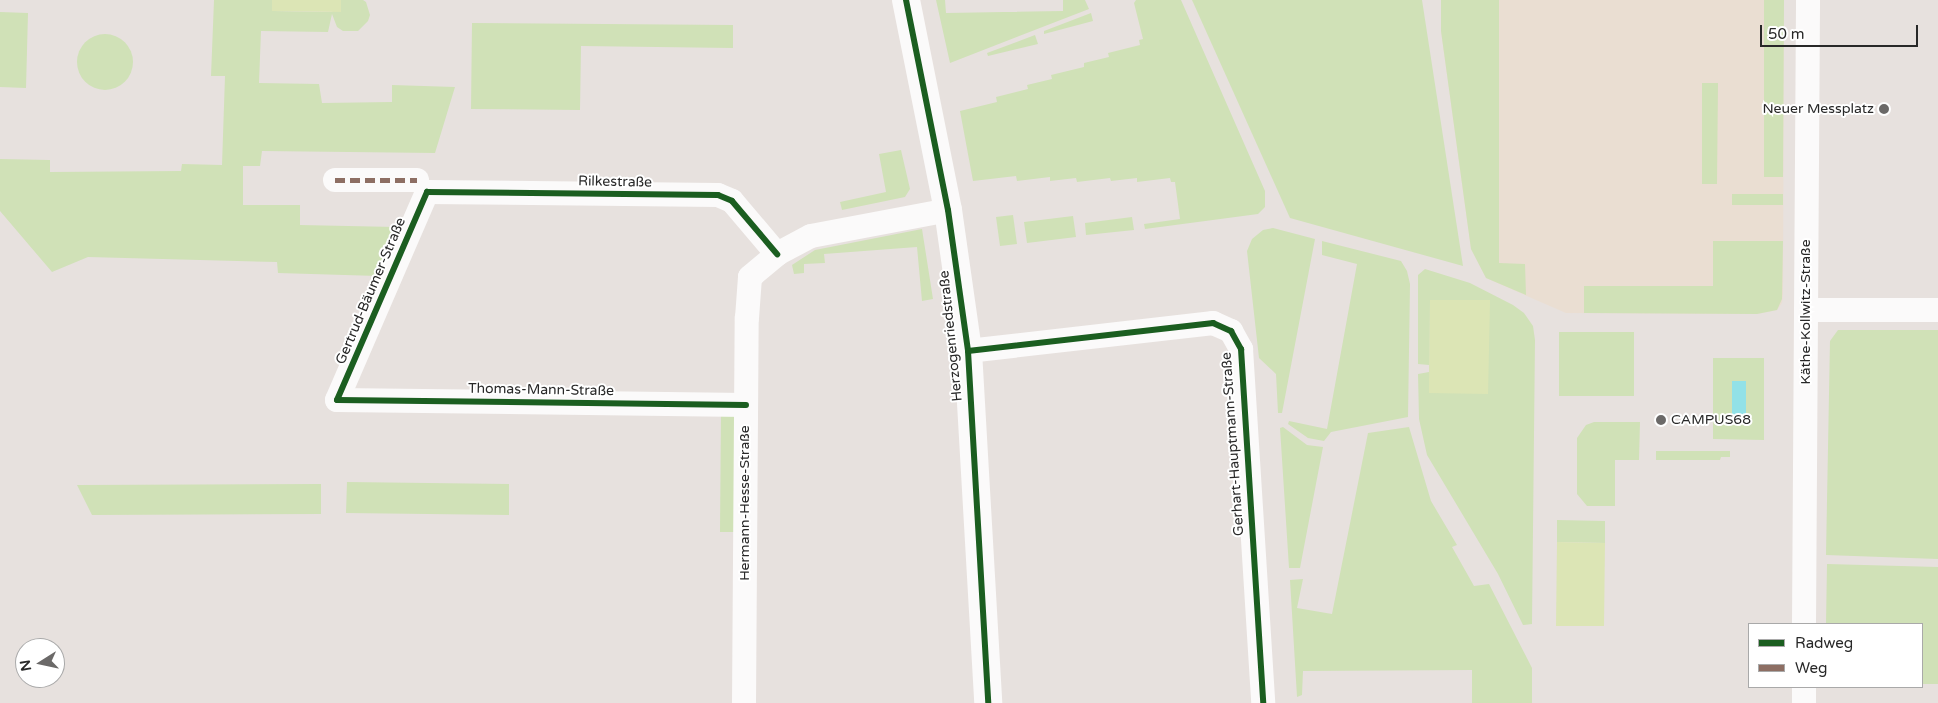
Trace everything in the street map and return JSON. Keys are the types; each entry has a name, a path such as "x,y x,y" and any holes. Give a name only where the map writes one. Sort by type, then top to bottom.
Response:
{"street":[{"name":"Herzogenriedstraße","path":"906,0 948,210 968,351 988,703"},
{"name":"Käthe-Kollwitz-Straße","path":"1804,623 1808,0"},
{"name":"Rilkestraße","path":"335,180 422,186 718,195 732,201 777,254"},
{"name":"Gertrud-Bäumer-Straße","path":"337,400 422,186"},
{"name":"Hermann-Hesse-Straße","path":"744,703 746,318 750,277 777,254 811,236 948,210"},
{"path":"1806,310 1938,310"},
{"name":"Gerhart-Hauptmann-Straße","path":"968,351 1213,322 1231,331 1241,349 1263,703"},
{"name":"Thomas-Mann-Straße","path":"337,400 746,405"},
{"path":"1804,688 1804,703"}],"shaded area":[{"path":"1441,0 1784,0 1783,294 1782,303 1777,310 1757,314 1566,313 1486,278 1471,249 1441,31"}],"green space":[{"path":"214,0 272,0 273,11 332,12 338,0 363,0 366,2 370,15 368,21 358,31 343,31 337,27 332,14 328,32 261,31 259,83 319,84 322,103 392,102 392,85 455,87 435,153 262,151 260,166 243,166 243,205 300,205 300,225 396,227 378,276 278,273 277,262 88,257 52,272 0,211 0,159 50,160 50,172 181,171 182,164 222,165 225,76 211,76"},
{"path":"272,0 341,0 341,12 272,11"},
{"path":"936,0 945,0 946,13 1063,11 1063,0 1085,0 1089,9 950,63"},
{"path":"1136,0 1181,0 1265,191 1265,207 1258,214 1145,229 1144,224 1180,219 1175,182 1171,182 1170,178 1137,182 1137,178 1111,181 1110,178 1077,182 1076,178 1050,181 1050,177 1017,181 1016,176 973,181 960,111 997,102 996,97 1028,89 1027,85 1052,79 1051,75 1084,67 1084,63 1109,57 1108,53 1140,45 1139,40 1143,39 1134,3"},
{"path":"1192,0 1422,0 1463,266 1290,218"},
{"path":"1441,0 1499,0 1499,263 1525,264 1526,295 1486,278 1471,249 1441,31"},
{"path":"1764,0 1784,0 1783,177 1764,177"},
{"path":"0,12 28,13 26,88 0,87"},
{"path":"1091,13 1093,21 1044,34 1044,31"},
{"path":"472,23 733,25 733,48 581,46 580,110 471,109"},
{"path":"99,34 111,34 121,38 129,46 133,62 129,78 121,86 111,90 99,90 89,86 81,78 77,68 77,56 81,46 89,38"},
{"path":"1035,35 1038,44 988,56 987,53"},
{"path":"1702,83 1718,83 1717,184 1702,184"},
{"path":"901,150 910,189 905,197 842,210 840,202 886,192 879,154"},
{"path":"1732,194 1783,194 1783,205 1732,205"},
{"path":"1013,215 1017,244 1000,246 996,217"},
{"path":"1073,216 1076,237 1027,243 1024,222"},
{"path":"1132,217 1134,230 1086,235 1085,223"},
{"path":"1273,228 1315,239 1282,413 1278,413 1276,374 1259,358 1247,251 1252,239 1263,230"},
{"path":"922,229 933,299 922,301 917,247 824,254 825,263 804,264 804,273 794,274 792,265 815,250"},
{"path":"1322,241 1401,261 1407,271 1410,284 1408,417 1331,432 1324,441 1308,438 1288,424 1289,421 1327,429 1357,264 1322,255"},
{"path":"1713,241 1783,241 1782,299 1777,310 1757,314 1584,313 1584,286 1713,286"},
{"path":"1425,269 1470,283 1513,305 1524,313 1533,326 1535,340 1532,624 1523,625 1498,574 1427,455 1419,419 1418,374 1429,372 1429,393 1430,300 1429,365 1418,364 1418,275"},
{"path":"1430,300 1490,300 1488,394 1429,393"},
{"path":"1838,330 1938,330 1938,559 1826,555 1830,341"},
{"path":"1559,332 1634,332 1634,396 1559,396"},
{"path":"1713,358 1764,358 1764,440 1713,439"},
{"path":"721,411 736,411 735,532 720,532"},
{"path":"1594,422 1640,422 1639,460 1615,460 1615,506 1587,506 1577,494 1577,438 1586,425"},
{"path":"1283,427 1307,445 1323,447 1300,568 1289,568 1280,428"},
{"path":"1409,427 1431,501 1457,545 1452,547 1474,586 1489,584 1532,668 1532,703 1472,703 1472,670 1303,671 1302,695 1297,697 1290,580 1303,579 1297,608 1332,614 1368,433"},
{"path":"1656,451 1730,451 1730,457 1721,457 1720,460 1656,460"},
{"path":"347,482 509,484 509,515 346,513"},
{"path":"321,484 321,514 92,515 77,485"},
{"path":"1557,520 1605,521 1605,543 1557,542"},
{"path":"1557,542 1605,543 1604,626 1556,626"},
{"path":"1827,564 1938,567 1938,684 1923,684 1923,623 1826,623"}],"water":[{"path":"1732,381 1746,381 1746,415 1732,415"}],"marked path":[{"path":"335,180 417,180"}],"cycle path":[{"path":"906,0 948,210 968,351 988,703"},
{"path":"746,405 337,400 427,192 718,195 732,201 777,254"},
{"path":"968,351 1213,323 1231,331 1241,349 1263,703"}],"place":[{"name":"Neuer Messplatz","path":"1884,109"},
{"name":"CAMPUS68","path":"1661,420"}]}
